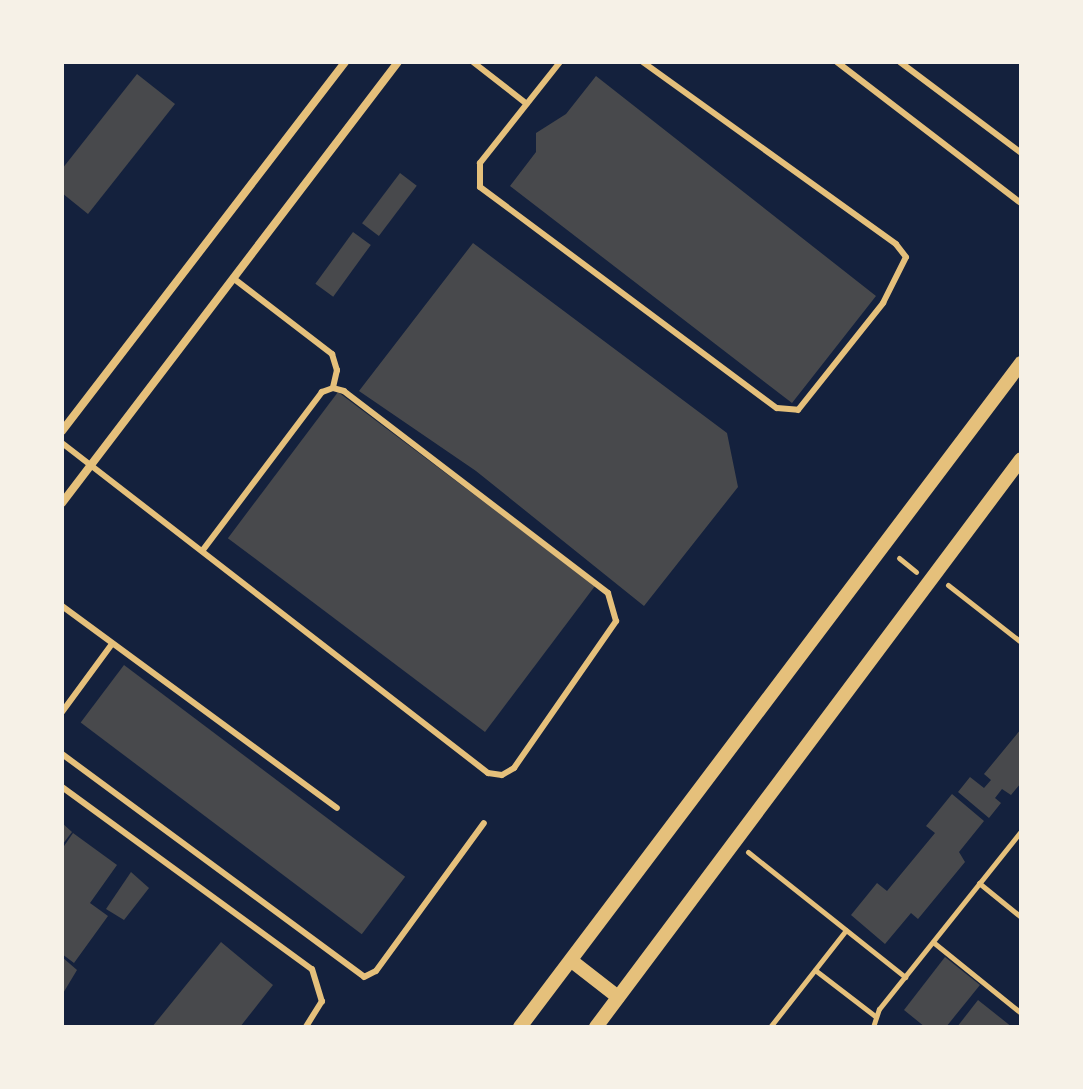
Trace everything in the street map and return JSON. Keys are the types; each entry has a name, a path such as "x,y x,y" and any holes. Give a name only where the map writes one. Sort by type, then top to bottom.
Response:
{"street":[{"path":"62,431 345,62"},
{"path":"62,503 66,491 91,466 398,62"},
{"path":"520,1027 573,962 1021,363"},
{"path":"596,1027 1021,459"},
{"path":"573,962 618,997"}],"lane":[{"path":"473,62 527,104"},
{"path":"560,62 480,163 480,187 777,408 798,410 883,303 906,257 902,249 643,62"},
{"path":"837,62 1021,203"},
{"path":"900,62 1021,153"},
{"path":"233,278 332,354 337,370 333,388"},
{"path":"62,443 488,773 502,775 514,768 613,630 614,601 344,391 333,388 322,392 202,551"},
{"path":"62,606 337,808"},
{"path":"62,712 112,644"},
{"path":"62,754 364,977 376,971 484,823"},
{"path":"62,787 312,969 322,1001 306,1027"}],"path":[{"path":"882,545 1021,642"},
{"path":"873,1027 875,1016 1021,831"},
{"path":"735,842 905,977"},
{"path":"979,883 1021,917"},
{"path":"770,1027 846,930"},
{"path":"933,942 1021,1013"},
{"path":"815,970 875,1016"}],"building":[{"path":"137,74 175,104 88,214 62,193 62,169"},
{"path":"596,76 876,296 792,403 510,186 536,152 536,133 566,114"},
{"path":"400,173 417,186 379,236 362,223"},
{"path":"353,232 371,245 333,297 315,284"},
{"path":"473,243 727,433 738,487 644,606 476,471 359,391"},
{"path":"338,392 595,586 485,732 228,538"},
{"path":"124,665 405,877 362,934 81,723"},
{"path":"1021,729 1021,783 1011,795 1002,789 995,798 1001,803 989,818 958,792 970,777 984,788 991,780 984,774"},
{"path":"952,794 984,821 959,852 965,862 918,919 911,913 885,944 851,915 877,883 887,891 935,833 926,826"},
{"path":"62,823 72,832 62,845"},
{"path":"73,833 117,865 90,903 108,916 74,963 62,954 62,849"},
{"path":"131,872 149,888 124,920 106,909"},
{"path":"221,942 273,985 240,1027 152,1027"},
{"path":"62,957 77,970 62,995"},
{"path":"945,957 980,985 946,1027 925,1027 904,1010"},
{"path":"978,1000 1012,1027 957,1027"}]}
